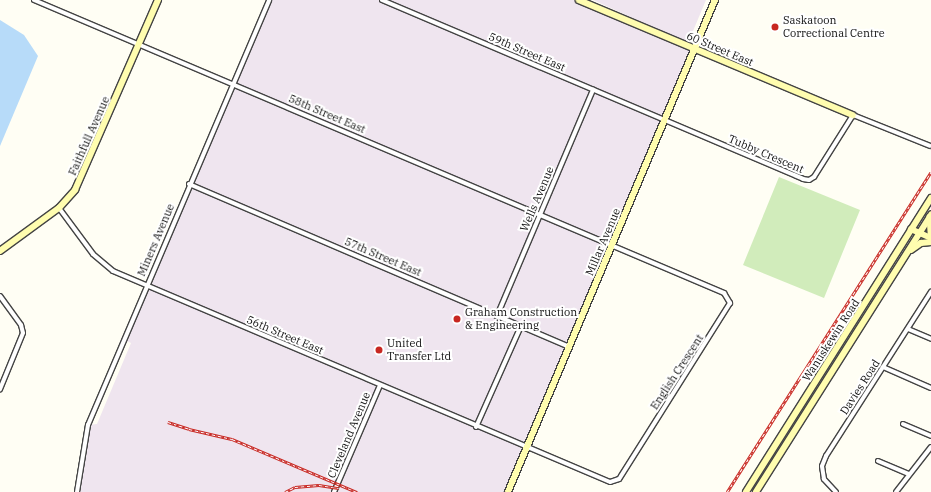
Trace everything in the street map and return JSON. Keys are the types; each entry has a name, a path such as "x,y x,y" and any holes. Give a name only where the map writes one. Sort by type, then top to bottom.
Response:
{"street":[{"name":"58th Street East","path":"34,0 612,246"},
{"name":"Faithfull Avenue","path":"0,251 59,208 75,191 83,176 158,0"},
{"name":"Miners Avenue","path":"77,492 88,425 189,184 269,0"},
{"name":"59th Street East","path":"382,0 665,121"},
{"name":"60 Street East","path":"579,0 853,115"},
{"name":"Millar Avenue","path":"508,492 715,0"},
{"name":"Wells Avenue","path":"497,316 593,90"},
{"name":"Tubby Crescent","path":"665,121 809,180 853,115"},
{"path":"853,115 930,146"},
{"name":"57th Street East","path":"189,184 569,347"},
{"name":"Wanuskewin Road","path":"746,492 931,198"},
{"name":"56th Street East","path":"59,208 99,260 113,271 527,447"},
{"path":"931,215 931,233"},
{"name":"Wanuskewin Road","path":"757,491 931,215"},
{"path":"911,229 931,238"},
{"path":"907,252 918,244 931,242"},
{"name":"English Crescent","path":"527,447 607,481 616,481 729,308 729,299 724,293 612,246"},
{"name":"Davies Road","path":"836,492 824,479 822,466 826,456 931,292"},
{"path":"0,296 21,325 23,333 0,389"},
{"path":"476,426 520,326"},
{"path":"908,328 931,339"},
{"path":"883,367 931,388"},
{"name":"Cleveland Avenue","path":"334,492 380,385"},
{"path":"903,424 931,436"},
{"path":"896,492 908,474 931,447"},
{"path":"878,461 908,474"}],"shaded area":[{"path":"269,0 579,0 694,49 508,492 77,492 88,425 97,424 131,343 123,339"},
{"path":"593,0 706,0 688,43"}],"green space":[{"path":"779,177 860,210 824,298 743,265"},
{"path":"910,241 766,467 773,453"}],"water":[{"path":"0,20 24,35 38,56 0,146"}],"railway":[{"path":"727,492 931,172"},
{"path":"168,422 189,429 232,439 357,492"},
{"path":"285,492 295,487 319,485 339,488"}],"place":[{"name":"Saskatoon Correctional Centre","path":"775,27"},
{"name":"Graham Construction & Engineering","path":"457,319"},
{"name":"United Transfer Ltd","path":"379,350"}]}
